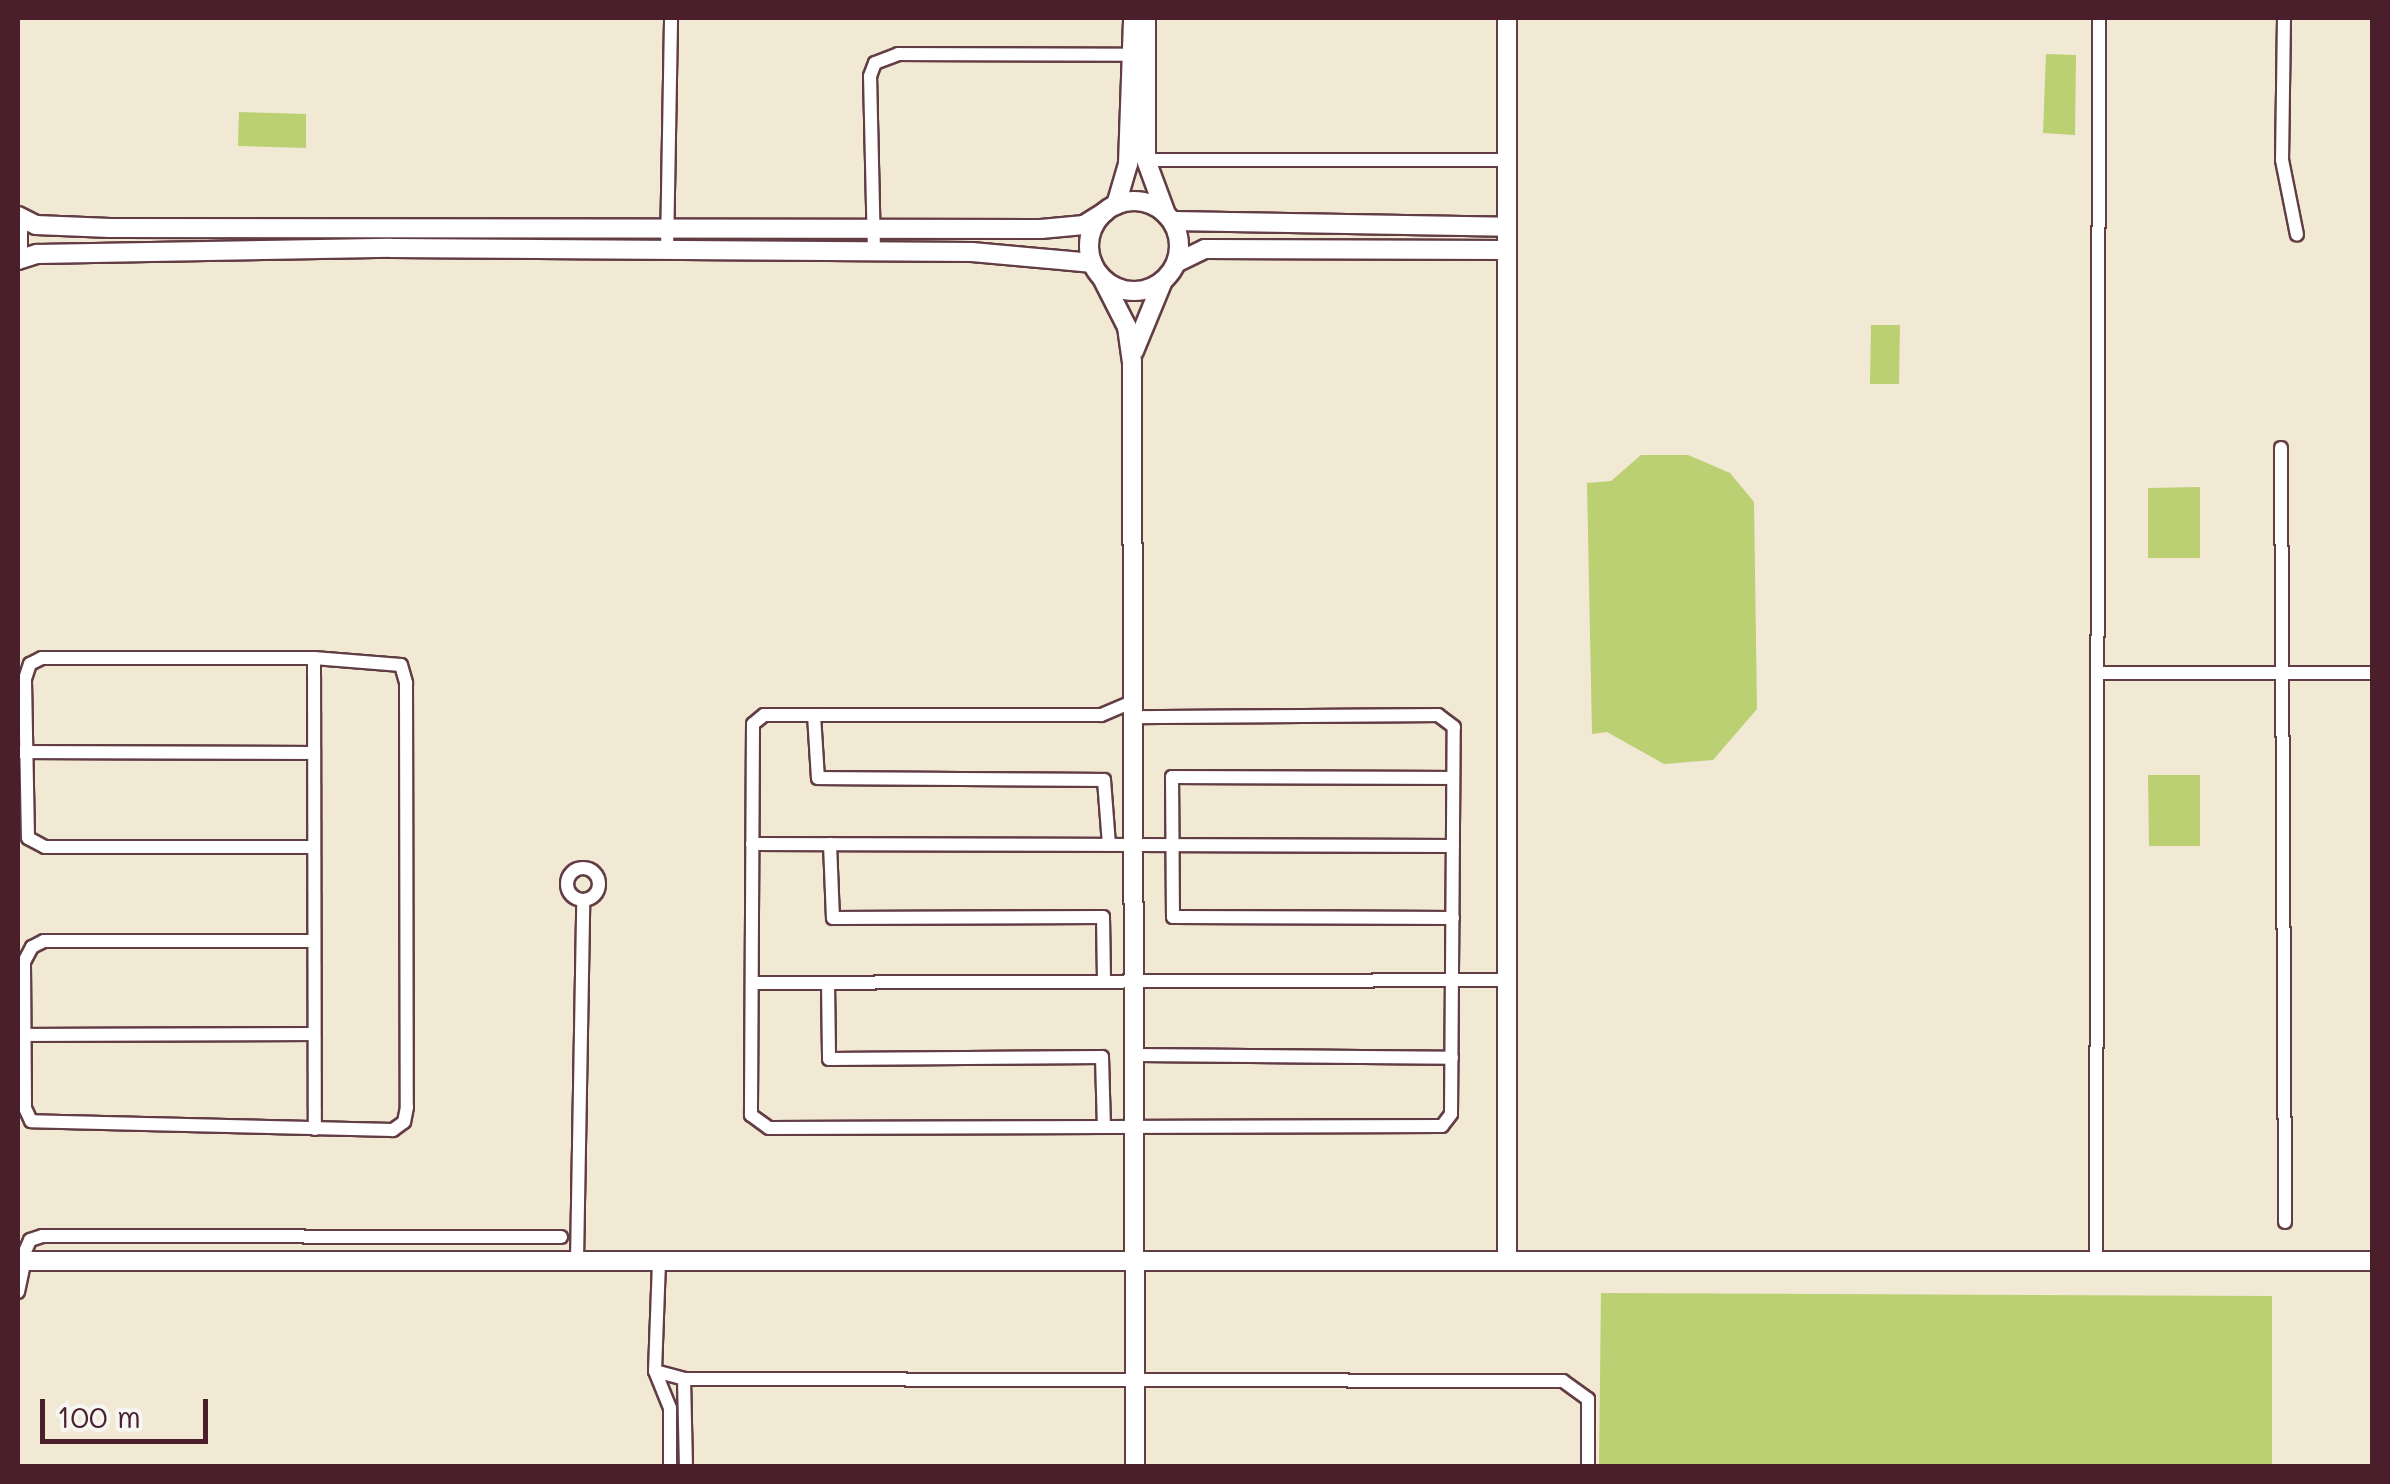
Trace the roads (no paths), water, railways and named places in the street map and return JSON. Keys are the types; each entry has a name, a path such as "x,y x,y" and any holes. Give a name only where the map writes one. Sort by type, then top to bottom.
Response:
{"street":[{"path":"667,250 671,18"},
{"path":"1132,18 1128,164 1110,209 1090,236 1097,270 1127,327 1132,361 1134,981 1138,1055 1135,1466"},
{"path":"1132,361 1146,310 1176,263 1179,240 1146,160 1146,18"},
{"path":"1507,18 1507,1260"},
{"path":"2096,1260 2099,18"},
{"path":"2284,18 2282,160 2297,235"},
{"path":"874,250 870,76 884,57 1132,55"},
{"path":"1146,160 1508,160"},
{"path":"18,216 36,225 110,228 1042,229 1084,225 1110,209 1142,202 1169,218 1507,226"},
{"path":"18,224 18,260 37,254 353,249 874,250 1067,256 1140,291 1164,280"},
{"path":"1176,263 1205,249 1507,250"},
{"path":"2280,448 2285,1222"},
{"path":"314,847 45,846 28,838 21,752 24,679 30,664 42,658 386,659 401,665 406,684 404,1122 393,1130 41,1126 25,1108 21,1035 24,962 44,940 314,941"},
{"path":"314,658 315,1129"},
{"path":"2098,673 2372,673"},
{"path":"1101,715 1132,715"},
{"path":"1101,715 1438,715 1454,727 1452,1114 1442,1126 769,1128 751,1115 753,724 764,716 1101,715"},
{"path":"814,716 818,778 1104,780 1109,845"},
{"path":"21,752 314,753"},
{"path":"1453,918 1174,917 1172,778 1454,778"},
{"path":"752,844 1453,846"},
{"path":"830,844 833,918 1104,917 1104,982"},
{"path":"577,1261 583,900"},
{"path":"752,983 1507,980"},
{"path":"828,982 829,1059 1102,1057 1104,1127"},
{"path":"21,1035 314,1034"},
{"path":"1138,1055 1452,1058"},
{"path":"18,1292 21,1261 30,1240 42,1236 561,1237"},
{"path":"21,1261 2372,1261"},
{"path":"659,1262 655,1371 670,1408 670,1466"},
{"path":"655,1371 684,1379 1563,1381 1588,1400 1588,1466"},
{"path":"684,1379 686,1466"}]}
